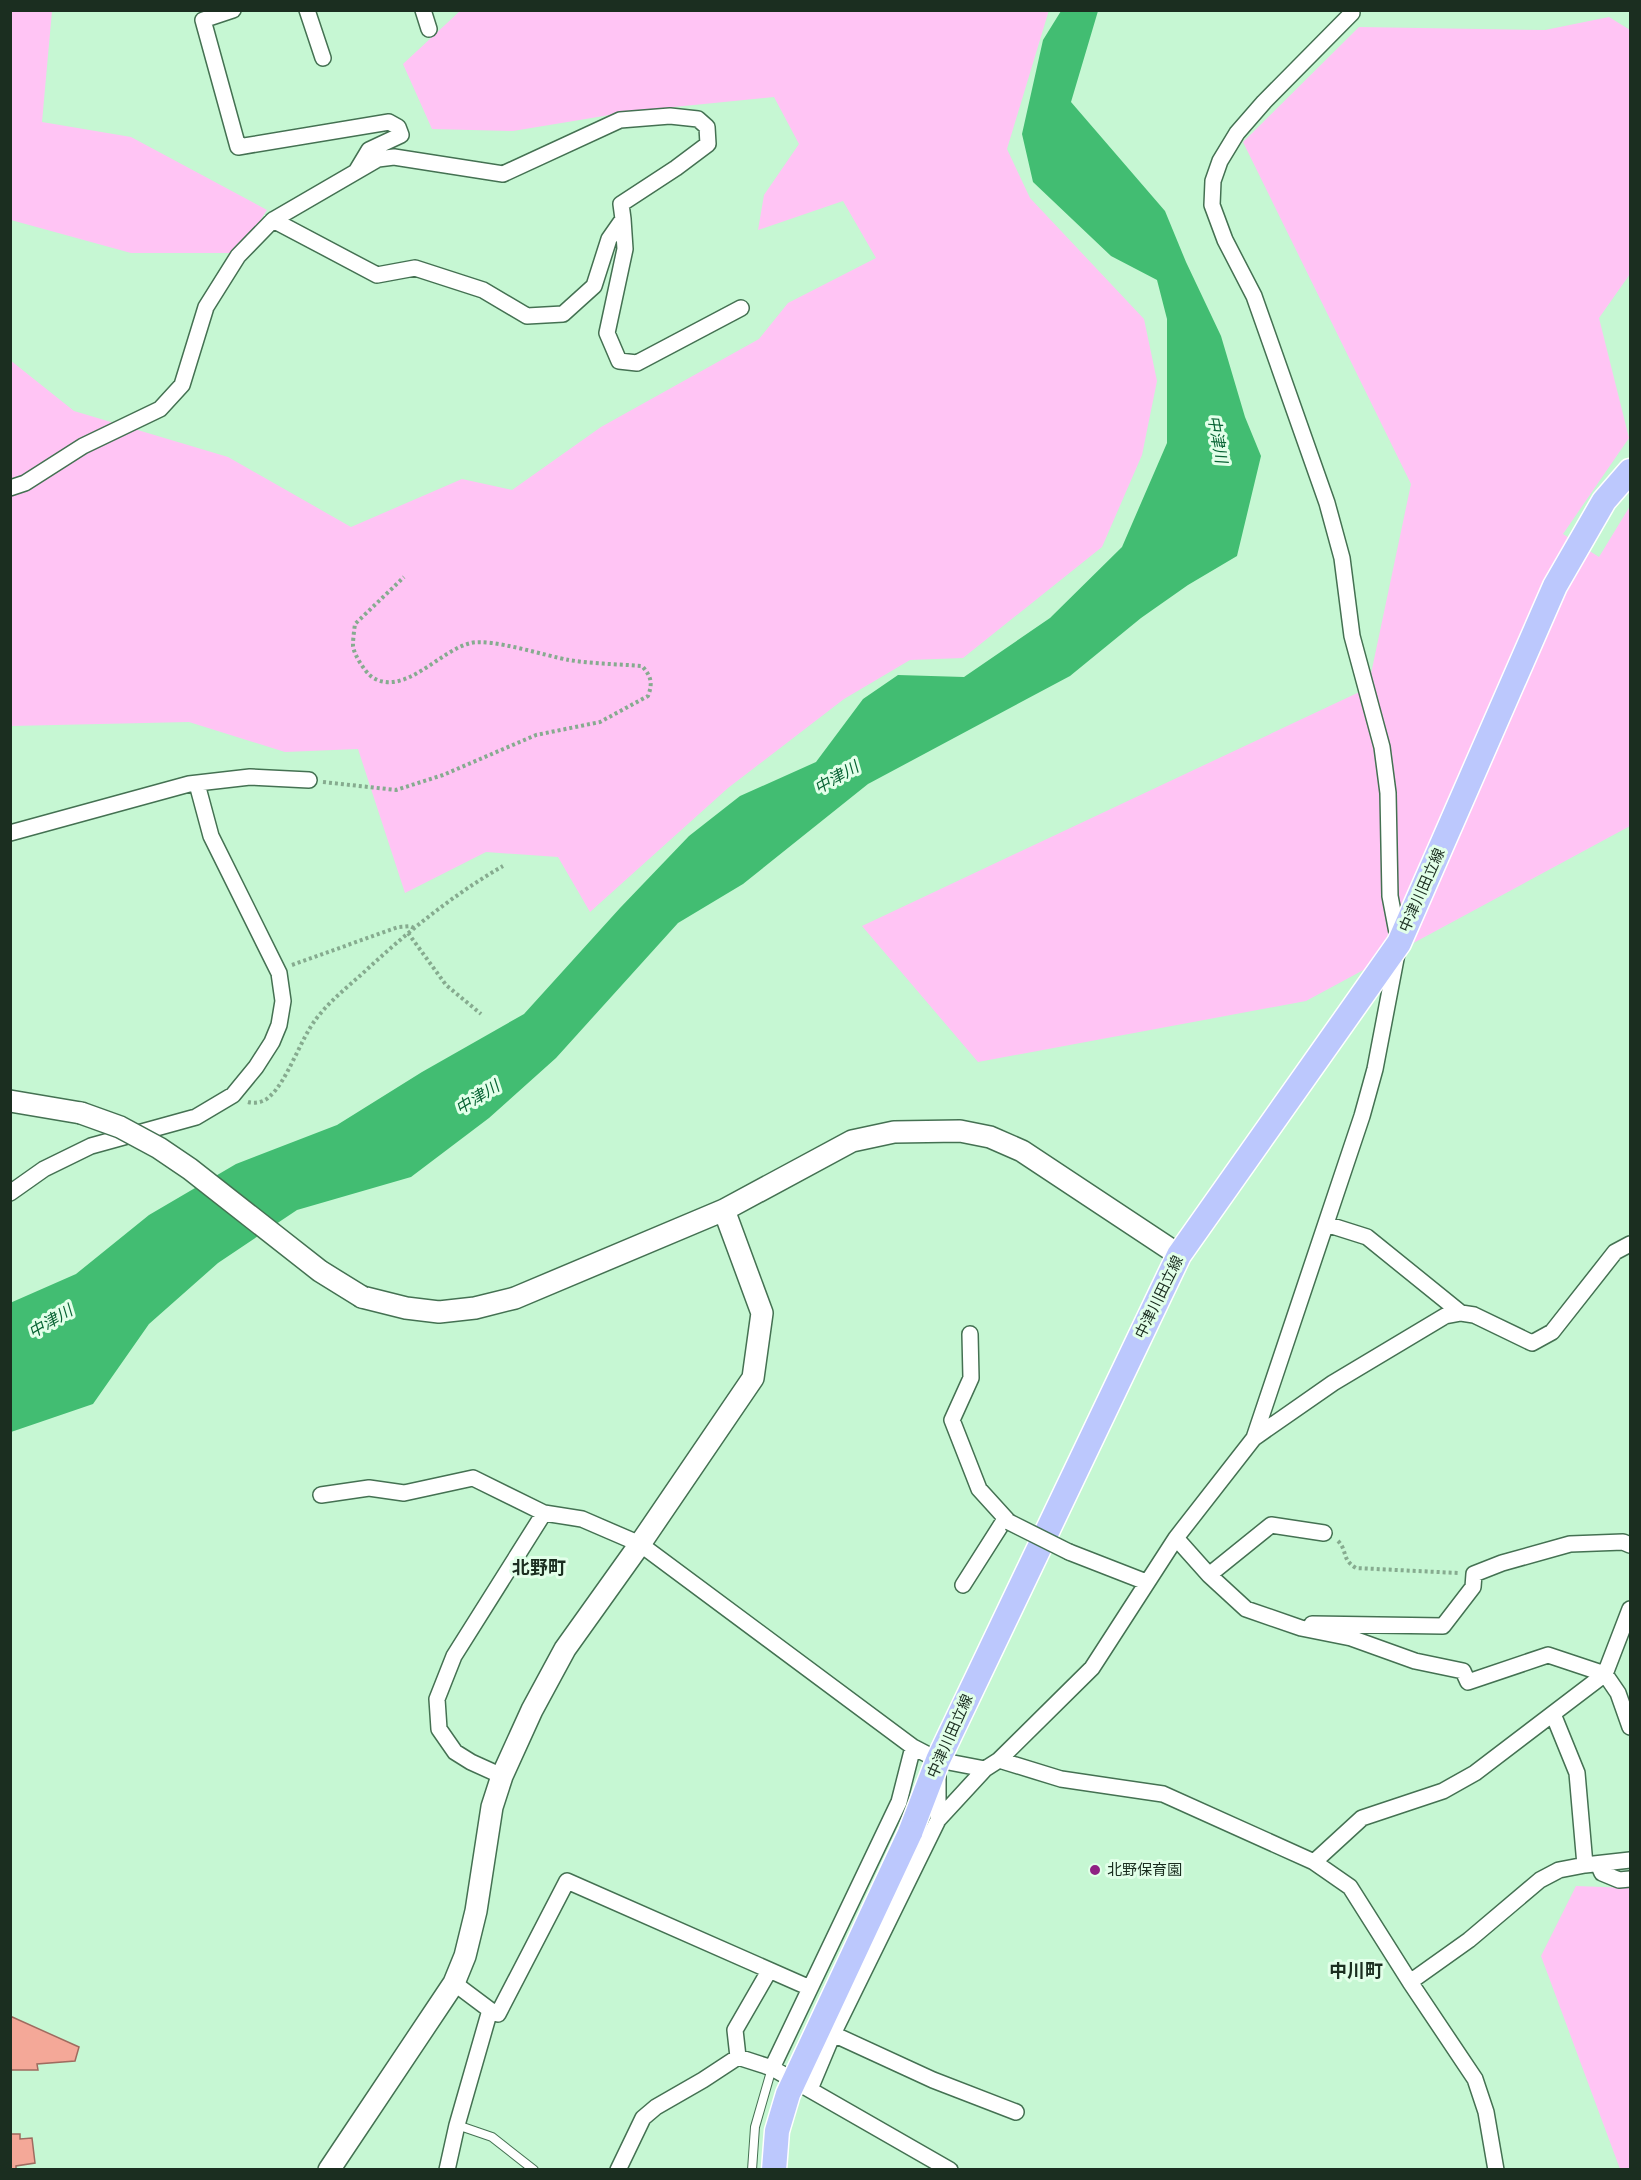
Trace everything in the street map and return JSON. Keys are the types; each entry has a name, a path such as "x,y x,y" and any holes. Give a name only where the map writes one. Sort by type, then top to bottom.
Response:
{"main road":[{"name":"中津川田立線","path":"774,2169 777,2131 788,2094 910,1833 938,1760 1179,1255 1399,944 1555,586 1604,501 1630,471"}],"street":[{"path":"233,10 203,20 238,147 390,122 398,127 401,135 369,150 356,172"},
{"path":"307,10 324,58"},
{"path":"423,10 429,29"},
{"path":"1254,1438 1362,1116 1375,1069 1399,944 1390,896 1388,793 1382,747 1352,636 1342,558 1327,503 1262,317 1254,296 1225,240 1212,205 1213,181 1220,161 1237,133 1264,102 1352,13"},
{"path":"10,488 25,483 83,446 160,409 183,385 206,308 238,256 273,220 378,159 394,157 503,174 620,120 670,116 698,119 707,128 708,144 621,204 626,249 607,333 619,361 637,363 741,308"},
{"path":"273,220 377,275 415,268 483,290 528,316 562,314 594,286 609,239 623,219"},
{"path":"10,833 197,784 250,777 309,780"},
{"path":"10,1193 44,1169 91,1146 196,1117 236,1092 272,1042 279,1025 283,1000 279,973 211,836 197,784"},
{"path":"10,1101 81,1113 120,1127 159,1148 190,1169 320,1271 362,1297 406,1308 439,1312 475,1308 514,1298 724,1210 852,1141 894,1132 960,1131 990,1137 1022,1151 1179,1255"},
{"path":"329,2169 454,1983 465,1956 470,1933 492,1807 502,1776 532,1710 566,1649 753,1378 762,1313 724,1210"},
{"path":"1326,1224 1367,1237 1378,1244 1461,1313"},
{"path":"810,2089 833,2034 938,1820 985,1769 999,1760 1092,1668 1176,1538 1254,1438 1333,1383 1445,1316 1461,1313 1474,1315 1532,1343 1552,1332 1615,1252 1630,1244"},
{"path":"970,1334 971,1378 952,1420 979,1489 1007,1520 1069,1552 1146,1582"},
{"path":"321,1495 369,1488 404,1493 473,1478 543,1513 582,1519 640,1544 913,1747 938,1760 985,1769"},
{"path":"502,1776 455,1752 439,1729 437,1700 454,1656 543,1513"},
{"path":"963,1585 1007,1520"},
{"path":"1209,1575 1271,1524 1324,1533"},
{"path":"1176,1538 1209,1575 1246,1609 1300,1628 1352,1638 1415,1661 1463,1671 1468,1682 1548,1655 1605,1674 1617,1693 1630,1728"},
{"path":"1300,1628 1316,1623 1443,1626 1473,1587 1474,1574 1502,1563 1570,1544 1623,1542 1630,1545"},
{"path":"1314,1862 1362,1818 1443,1791 1475,1773 1605,1674 1630,1611"},
{"path":"1553,1714 1577,1773 1592,1864 1602,1873 1619,1880 1630,1879"},
{"path":"771,2068 899,1802 913,1747"},
{"path":"938,1760 938,1820"},
{"path":"999,1760 1060,1779 1164,1794 1314,1862 1350,1887 1475,2079 1486,2112 1496,2169"},
{"path":"1410,1982 1469,1940 1540,1880 1559,1870 1630,1860"},
{"path":"454,1983 498,2014 567,1881 810,1988"},
{"path":"738,2057 735,2030 769,1971"},
{"path":"447,2169 456,2125 490,2010"},
{"path":"833,2034 933,2080 1016,2112"},
{"path":"738,2057 771,2068 950,2169"},
{"path":"618,2169 636,2131 650,2112 738,2057"}],"lane":[{"path":"752,2169 755,2127 771,2068"},
{"path":"456,2125 492,2138 534,2169"}],"path":[{"path":"309,780 396,790 443,775 536,735 600,722 648,696 652,686 649,673 642,666 570,660 496,644 472,642 453,650 408,679 391,682 372,677 353,648 355,624 404,577"},
{"path":"236,1092 251,1103 269,1098 280,1083 305,1035 330,1003 414,928 447,902 503,866"},
{"path":"276,968 297,963 398,927 414,928"},
{"path":"408,933 446,985 481,1014"},
{"path":"1324,1533 1341,1544 1347,1563 1356,1568 1474,1574"}],"shaded area":[{"path":"1049,10 1007,149 1030,198 1144,319 1157,381 1142,455 1102,547 963,658 910,660 844,699 728,788 590,912 558,857 486,852 405,893 358,749 285,752 189,722 11,726 10,360 74,411 228,457 351,527 462,479 512,490 601,427 759,339 788,303 876,258 843,201 758,230 764,195 799,144 774,97 634,111 513,131 432,129 403,64 460,11"},
{"path":"10,11 52,11 42,122 131,137 267,210 239,253 131,253 11,220"},
{"path":"1609,17 1630,30 1630,274 1599,318 1629,438 1563,534 1599,557 1630,506 1630,826 1306,1001 978,1062 862,926 1368,688 1411,484 1243,142 1359,27 1545,30"},
{"path":"1576,1886 1630,1888 1630,2169 1620,2169 1541,1956"}],"water":[{"name":"中津川","path":"1061,11 1098,11 1071,102 1165,211 1221,336 1245,417 1261,456 1237,556 1188,585 1141,618 1070,676 868,784 743,884 678,923 556,1058 489,1118 411,1177 297,1210 218,1263 149,1324 93,1404 11,1432 10,1303 76,1274 149,1215 236,1164 337,1125 422,1072 524,1014 689,836 740,796 816,762 863,699 898,675 964,677 1050,618 1122,547 1167,443 1167,319 1157,280 1111,256 1033,182 1022,134 1043,40"}],"building":[{"path":"10,2016 79,2047 75,2061 37,2064 38,2070 10,2070"},
{"path":"10,2134 20,2134 20,2139 32,2138 35,2163 16,2166 16,2169 10,2170"}],"place":[{"name":"北野保育園","path":"1095,1870"}],"district":[{"name":"北野町","path":"539,1568"},
{"name":"中川町","path":"1356,1971"}]}
